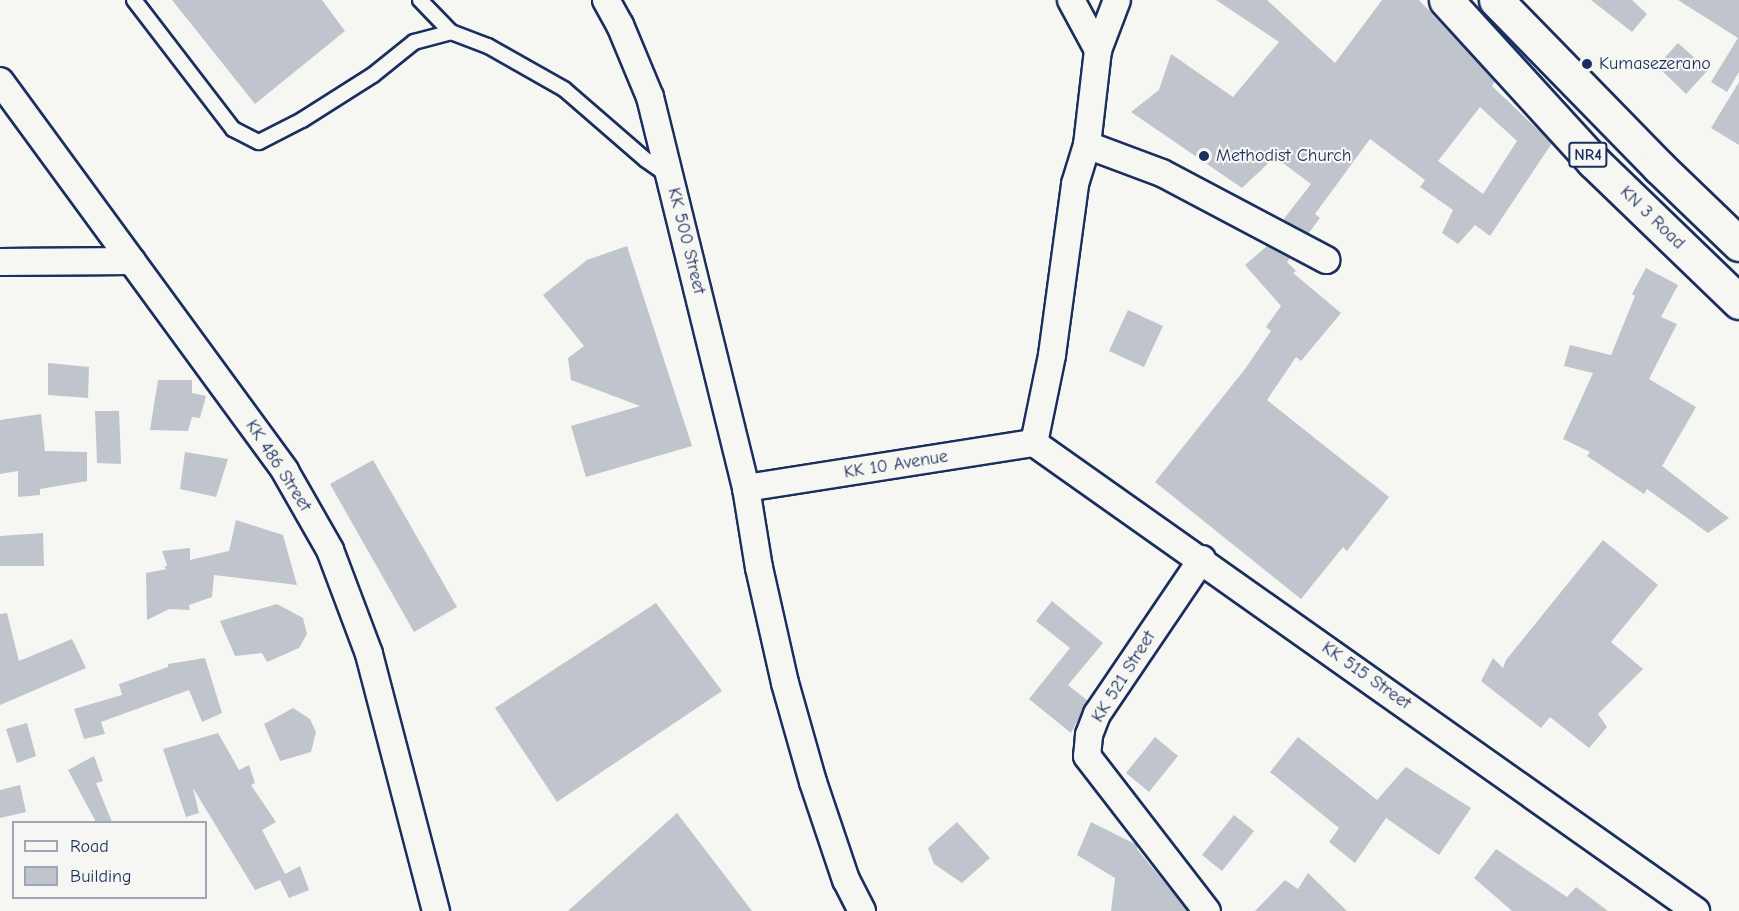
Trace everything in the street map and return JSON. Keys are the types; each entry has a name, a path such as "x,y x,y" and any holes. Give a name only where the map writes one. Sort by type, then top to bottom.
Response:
{"highway":[{"name":"KN 3 Road","path":"1446,0 1593,161 1739,302"},
{"name":"NR4","path":"1496,0 1739,244"}],"street":[{"name":"KK 500 Street","path":"606,0 620,26 650,97 746,489"},
{"path":"1071,0 1098,50"},
{"path":"1034,443 1052,355 1074,184 1087,145 1098,50 1116,0"},
{"name":"KK 486 Street","path":"0,81 285,471 330,550 369,654 436,911"},
{"path":"1087,145 1162,173 1326,260"},
{"path":"0,262 132,261"},
{"name":"KK 10 Avenue","path":"746,489 1034,443"},
{"name":"KK 515 Street","path":"1034,443 1092,486 1202,558 1696,911"},
{"path":"746,489 759,568 785,683 813,782 846,880 862,911"},
{"name":"KK 521 Street","path":"1202,558 1097,714 1089,735 1087,756 1206,911"}],"lane":[{"path":"134,0 233,129 259,142 302,120 373,75 414,42 451,32"},
{"path":"420,0 451,32 488,46 564,89 646,160 671,177"}],"building":[{"path":"172,0 322,0 345,31 255,104"},
{"path":"1216,0 1267,0 1335,63 1382,0 1419,0 1495,81 1492,86 1552,143 1490,236 1475,225 1458,244 1442,233 1453,210 1420,187 1425,180 1370,139 1315,214 1320,218 1308,234 1283,220 1311,184 1275,157 1242,188 1131,112 1159,90 1171,54 1233,97 1279,42","holes":["1480,107 1517,141 1483,194 1438,161"]},
{"path":"1591,0 1632,0 1647,14 1632,32"},
{"path":"1678,0 1739,0 1739,72 1727,92 1711,82 1738,38"},
{"path":"1678,43 1708,70 1686,94 1657,66"},
{"path":"1739,82 1739,145 1711,128"},
{"path":"627,246 692,446 586,477 571,426 640,406 571,380 568,358 584,346 543,295 587,260"},
{"path":"1267,246 1290,258 1287,262 1296,271 1293,273 1341,313 1301,361 1296,357 1267,400 1389,497 1347,551 1343,547 1301,599 1155,482 1245,369 1271,331 1266,327 1281,306 1245,265"},
{"path":"1646,268 1678,285 1661,317 1677,324 1649,379 1696,407 1662,466 1729,518 1708,533 1647,489 1644,494 1587,456 1590,452 1563,439 1593,373 1564,366 1570,345 1611,355 1635,296 1632,294"},
{"path":"1128,310 1163,326 1144,367 1109,351"},
{"path":"48,363 89,367 88,398 48,395"},
{"path":"158,380 192,380 192,393 206,396 200,418 192,417 188,431 150,430"},
{"path":"95,411 119,411 121,464 97,463"},
{"path":"41,414 45,451 87,452 87,481 40,489 40,495 18,497 18,471 0,474 0,420"},
{"path":"185,452 228,459 216,497 180,489"},
{"path":"373,460 457,607 414,632 330,484"},
{"path":"236,520 283,535 297,585 214,575 212,597 189,605 190,610 169,609 147,620 146,573 167,569 164,568 167,565 162,551 190,548 190,560 229,551"},
{"path":"43,533 44,566 0,566 0,536"},
{"path":"1603,540 1658,585 1611,642 1643,669 1598,714 1607,727 1589,748 1550,717 1541,728 1481,681 1493,658 1503,668 1506,660"},
{"path":"1052,601 1103,643 1068,685 1088,701 1071,733 1029,699 1070,648 1036,621"},
{"path":"656,603 722,691 557,802 495,708"},
{"path":"277,604 303,618 307,634 299,648 267,662 262,653 235,656 220,621"},
{"path":"7,613 19,661 72,639 86,668 0,705 0,614"},
{"path":"205,658 222,713 202,722 189,690 101,722 105,734 84,739 74,709 122,695 119,684 168,667 168,664"},
{"path":"293,708 310,719 316,732 311,752 280,761 264,724"},
{"path":"27,723 36,756 17,763 6,729"},
{"path":"218,733 239,770 249,765 255,783 251,785 276,822 262,830 285,874 300,866 309,890 289,898 280,880 255,890 193,788 199,813 186,817 163,749"},
{"path":"1155,737 1178,756 1149,792 1126,773"},
{"path":"1298,737 1377,800 1406,767 1471,808 1439,855 1386,818 1355,863 1329,842 1339,828 1270,772"},
{"path":"94,756 103,781 96,783 112,821 95,821 68,770"},
{"path":"20,785 26,812 0,818 0,790"},
{"path":"677,813 752,911 568,911"},
{"path":"1234,815 1254,831 1222,871 1202,855"},
{"path":"957,822 990,858 962,883 934,864 928,848"},
{"path":"1091,822 1137,845 1137,849 1188,911 1111,911 1115,878 1077,855"},
{"path":"1496,849 1567,897 1576,887 1608,911 1512,911 1474,878"},
{"path":"1308,873 1347,911 1255,911 1285,880 1298,889"}],"place":[{"name":"Kumasezerano","path":"1587,64"},
{"name":"Methodist Church","path":"1204,156"}]}
